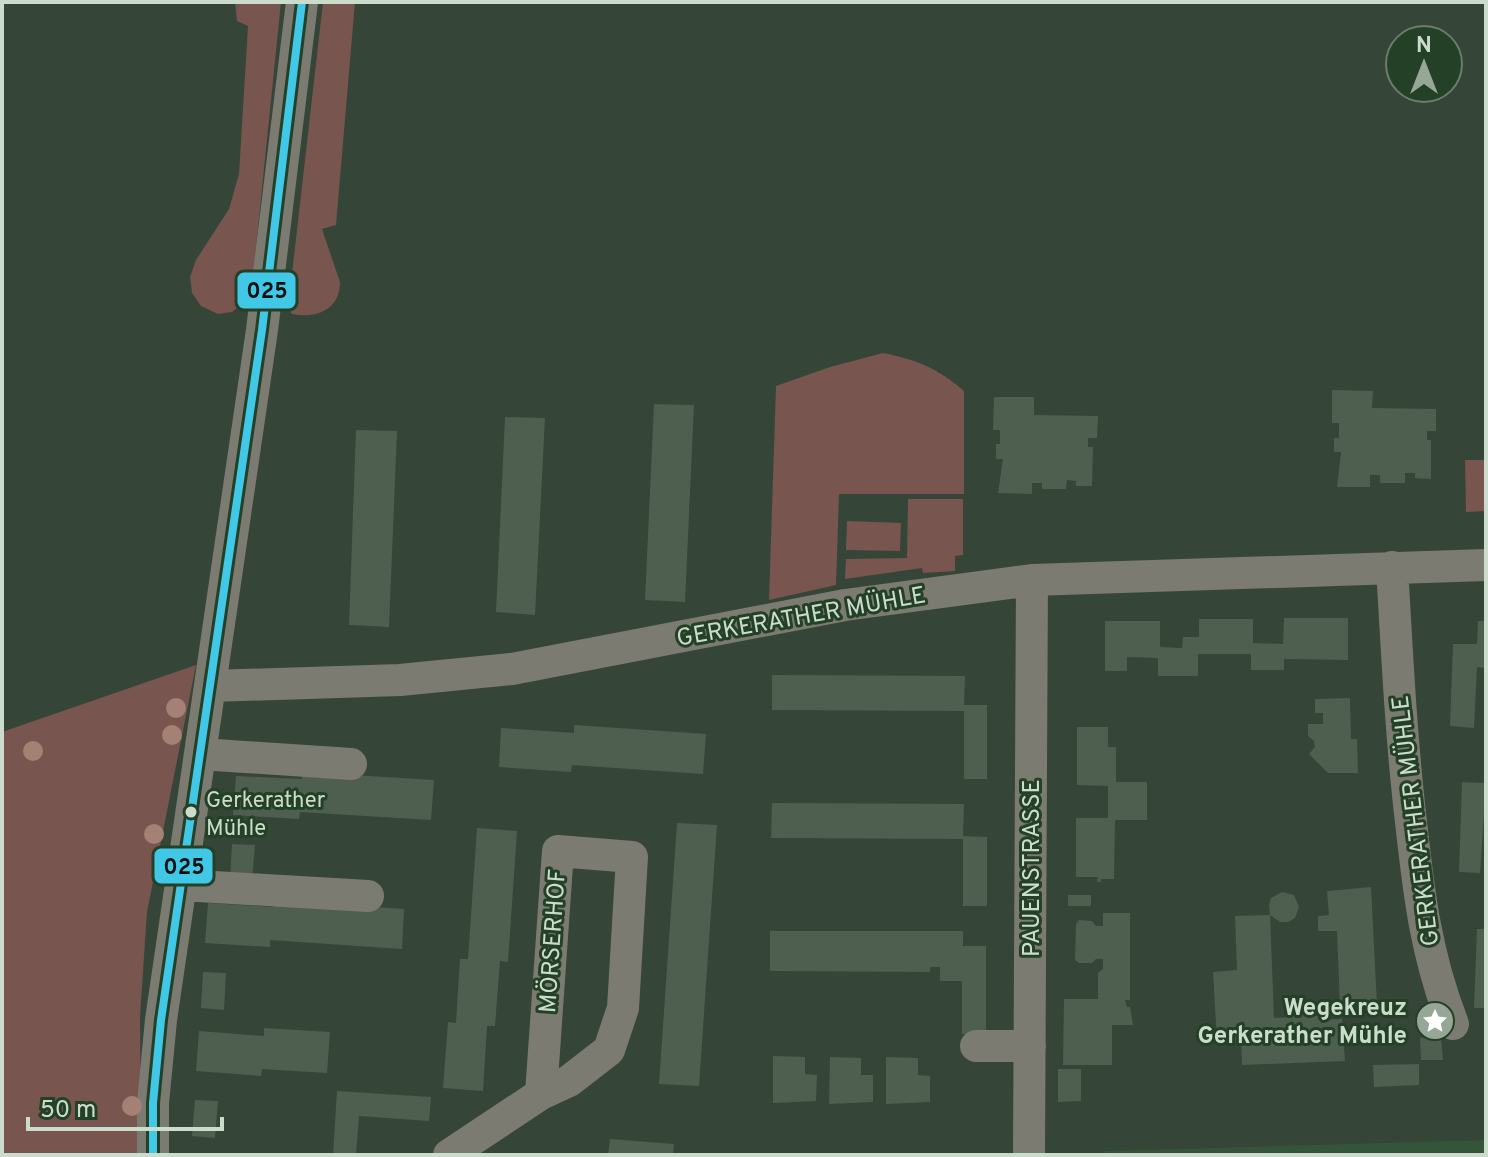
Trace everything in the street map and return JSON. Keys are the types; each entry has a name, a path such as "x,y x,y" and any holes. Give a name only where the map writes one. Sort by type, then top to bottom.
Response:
{"street":[{"path":"153,1155 153,1103 161,1020 262,330 302,2"},
{"name":"GERKERATHER MÜHLE","path":"211,686 400,680 512,669 840,606 1032,580 1486,565"},
{"name":"GERKERATHER MÜHLE","path":"1392,567 1402,743 1404,857 1437,982 1453,1024"},
{"name":"PAUENSTRASSE","path":"1029,1155 1032,580"},
{"path":"200,754 351,764"},
{"name":"MÖRSERHOF","path":"449,1155 541,1094 569,1081 609,1050 623,1008 632,857 558,851 541,1094"},
{"path":"181,885 368,896"},
{"path":"976,1046 1030,1046"}],"shaded area":[{"path":"235,2 281,2 251,297 232,312 218,314 201,306 192,293 190,277 196,260 229,209 239,174 248,26 237,21"},
{"path":"323,2 355,2 336,225 322,229 340,282 336,300 331,306 318,313 301,315 292,314 288,309"},
{"path":"883,353 926,366 964,391 964,494 839,494 836,585 769,600 776,386"},
{"path":"1465,460 1486,460 1486,511 1466,512"},
{"path":"908,499 963,499 963,555 955,556 955,571 923,573 922,568 845,579 846,559 907,558"},
{"path":"847,521 901,523 900,551 846,550"},
{"path":"196,665 147,912 140,1016 141,1155 2,1155 2,732"},
{"path":"1486,1140 1486,1155 1105,1155 1105,1151"}],"building":[{"path":"1332,390 1373,391 1372,408 1436,409 1436,431 1427,431 1427,440 1431,440 1431,479 1415,478 1415,473 1405,473 1405,483 1380,483 1380,475 1370,475 1370,487 1337,487 1341,452 1334,452 1334,438 1339,438 1339,423 1332,423"},
{"path":"994,397 1034,397 1034,415 1098,416 1097,438 1088,438 1088,447 1093,447 1092,486 1076,486 1076,481 1067,480 1066,489 1042,489 1042,483 1032,483 1032,494 998,493 1003,459 996,459 1000,430 993,430"},
{"path":"654,404 694,405 685,602 645,600"},
{"path":"505,417 545,418 535,615 496,612"},
{"path":"356,430 397,431 389,627 349,625"},
{"path":"1284,618 1348,618 1348,660 1284,659 1284,670 1251,670 1251,654 1198,654 1198,676 1158,676 1158,658 1127,657 1127,671 1105,671 1105,621 1160,621 1160,647 1182,648 1183,637 1199,637 1199,619 1253,619 1253,643 1283,644"},
{"path":"1478,621 1486,621 1486,668 1477,667 1474,728 1450,726 1453,644 1477,644"},
{"path":"772,675 965,676 964,705 987,705 987,779 964,779 964,711 772,710"},
{"path":"1350,698 1351,739 1357,739 1358,773 1328,773 1309,754 1315,747 1308,736 1308,724 1323,724 1323,713 1315,713 1315,699"},
{"path":"574,725 706,734 703,774 572,765 571,772 499,767 501,728 574,733"},
{"path":"1077,727 1108,727 1108,747 1116,747 1116,782 1147,782 1147,820 1115,820 1114,879 1101,879 1101,882 1097,882 1098,877 1076,877 1076,818 1108,818 1108,786 1077,785"},
{"path":"302,772 434,780 431,820 300,812 299,819 233,815 236,776 302,779"},
{"path":"1462,782 1486,783 1480,873 1459,872"},
{"path":"772,803 964,804 963,836 987,837 987,906 963,906 963,839 771,838"},
{"path":"677,823 717,825 699,1086 659,1084"},
{"path":"477,828 517,831 508,962 500,961 495,1026 487,1026 483,1091 443,1088 448,1022 456,1023 460,959 468,959"},
{"path":"232,844 255,845 252,881 230,880"},
{"path":"1371,887 1377,1005 1340,1006 1337,931 1318,931 1318,916 1329,915 1327,891"},
{"path":"1282,892 1294,895 1299,907 1295,918 1280,922 1270,915 1271,898"},
{"path":"1068,895 1091,895 1091,906 1068,906"},
{"path":"273,900 404,909 402,949 270,940 270,947 205,943 208,903 273,907"},
{"path":"1103,913 1130,913 1130,1000 1125,1000 1127,1007 1130,1007 1133,1025 1112,1025 1112,1065 1063,1065 1064,999 1098,999 1098,973 1103,969 1103,959 1092,963 1075,960 1076,924 1079,920 1103,926"},
{"path":"1270,915 1274,1018 1289,1017 1288,1007 1312,1007 1312,1016 1323,1015 1323,1020 1342,1019 1345,1061 1242,1065 1241,1041 1217,1042 1213,972 1237,970 1235,916"},
{"path":"1477,929 1486,929 1486,1008 1474,1008"},
{"path":"770,931 963,931 963,946 986,946 986,1034 962,1034 962,981 940,981 940,967 930,967 930,972 770,971"},
{"path":"203,972 226,973 224,1010 201,1008"},
{"path":"264,1028 330,1032 327,1073 262,1069 261,1076 196,1071 199,1031 264,1036"},
{"path":"1441,1037 1443,1060 1421,1060 1420,1038"},
{"path":"773,1056 805,1057 805,1074 817,1075 816,1101 773,1103"},
{"path":"830,1057 861,1058 861,1075 873,1075 873,1102 829,1104"},
{"path":"886,1057 918,1058 918,1075 930,1076 930,1102 886,1104"},
{"path":"1419,1064 1419,1085 1374,1087 1373,1065"},
{"path":"1058,1069 1081,1069 1081,1101 1058,1102"},
{"path":"337,1091 431,1097 429,1121 359,1116 356,1155 333,1155"},
{"path":"195,1100 218,1101 215,1138 192,1136"},
{"path":"610,1139 674,1144 673,1155 608,1155"}],"transit line":[{"name":"025","path":"153,1155 153,1103 161,1020 262,330 302,2"}],"place":[{"name":"Gerkerather Mühle","path":"191,812"},
{"name":"Wegekreuz Gerkerather Mühle","path":"1435,1021"}]}
